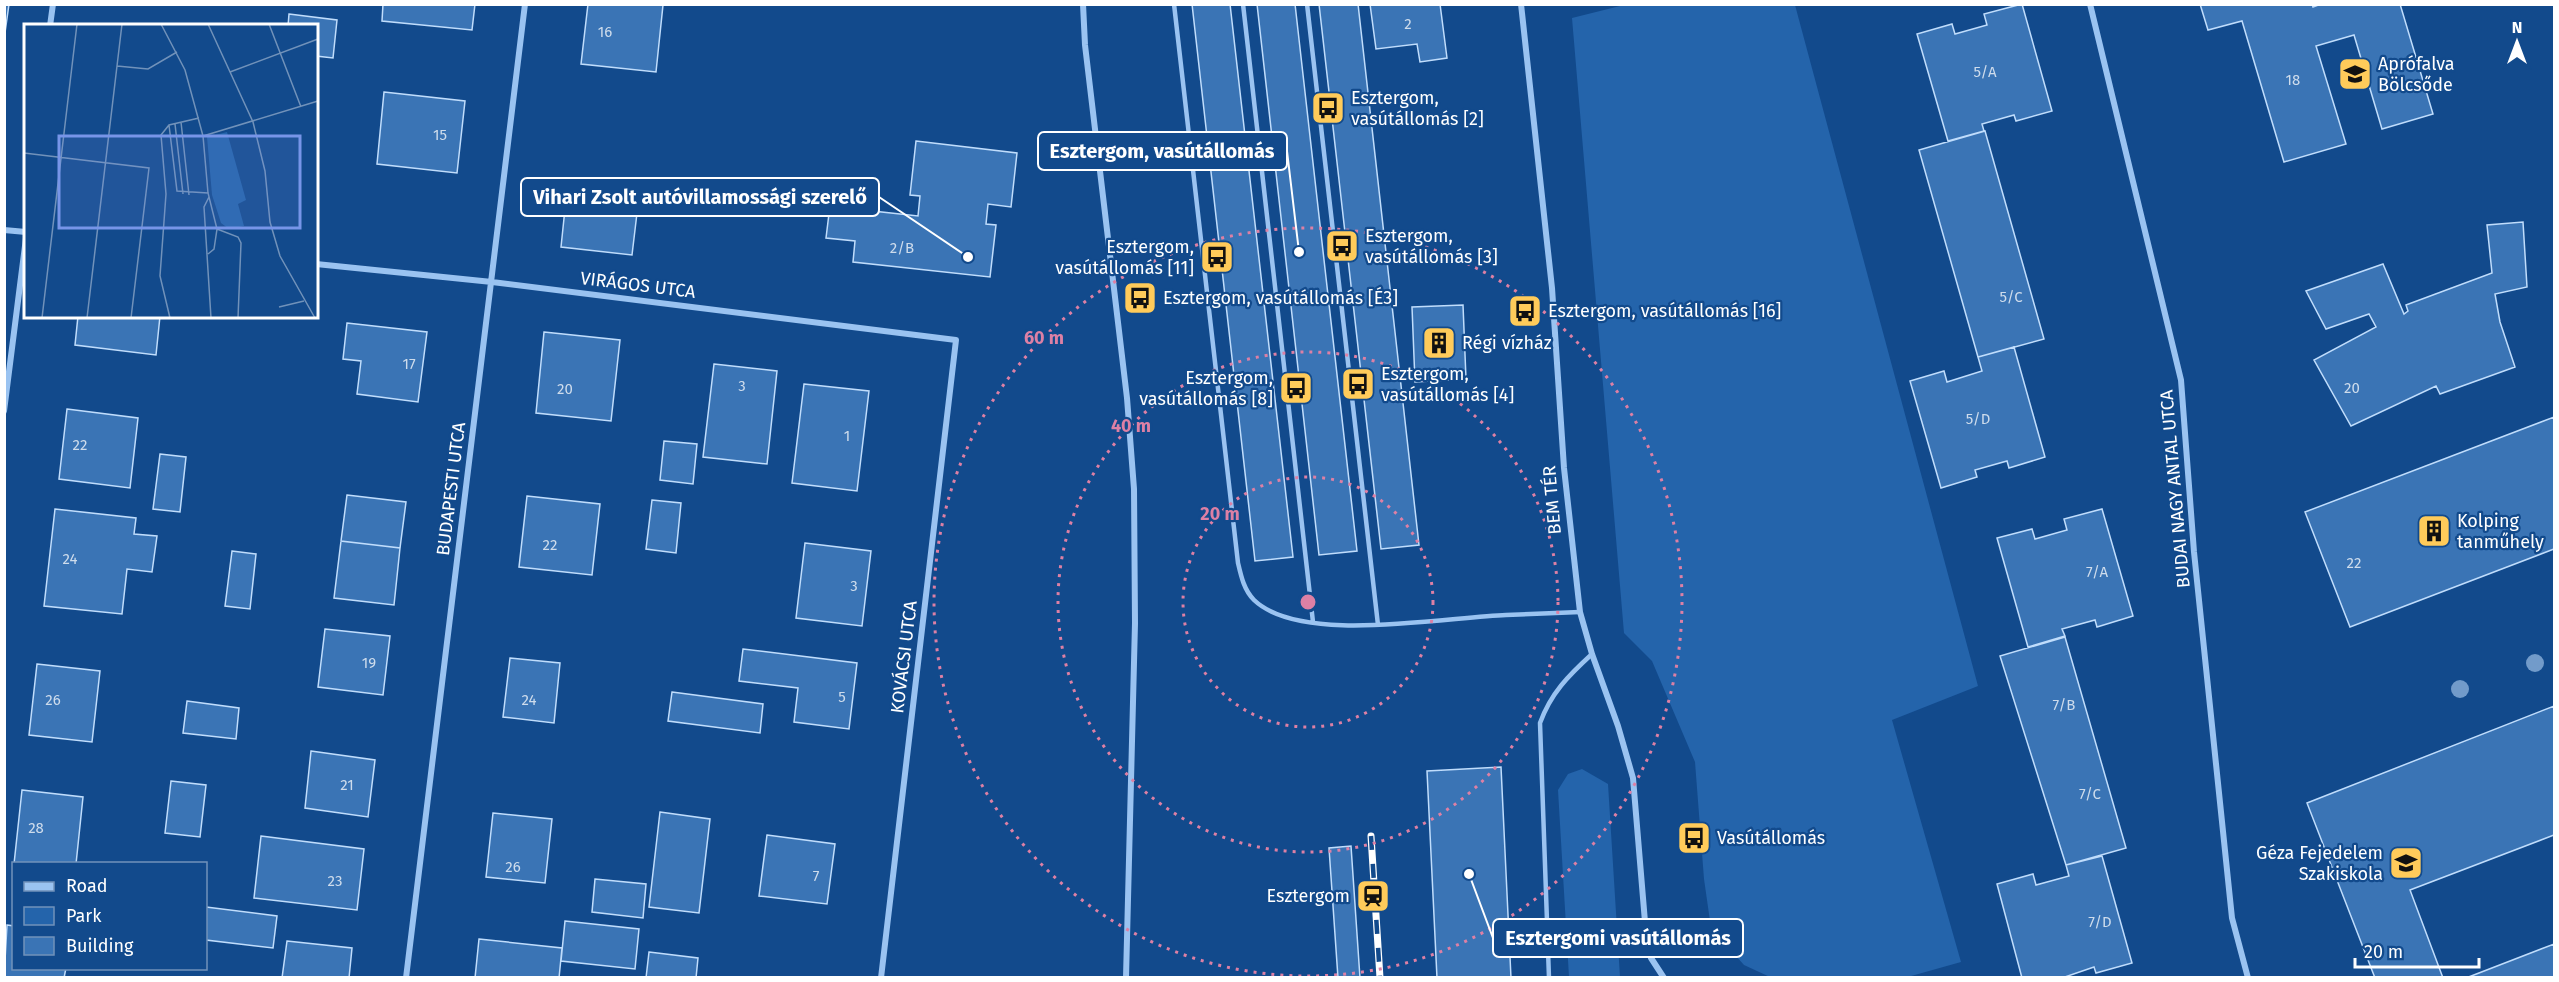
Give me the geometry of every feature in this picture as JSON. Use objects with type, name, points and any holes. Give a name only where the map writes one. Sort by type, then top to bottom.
[{"type":"street","points":[[50,24],[53,4]]},
{"type":"street","name":"BUDAPESTI UTCA","points":[[406,978],[525,4]]},
{"type":"street","points":[[1083,4],[1085,45],[1127,398],[1134,489],[1135,623],[1126,978]]},
{"type":"street","points":[[1521,6],[1531,4]]},
{"type":"street","name":"BUDAI NAGY ANTAL UTCA","points":[[2090,4],[2181,380],[2194,552],[2232,918],[2248,978]]},
{"type":"street","name":"BEM TÉR","points":[[1521,6],[1552,288],[1564,468],[1580,612],[1633,778],[1647,946],[1651,958],[1664,978]]},
{"type":"street","points":[[4,230],[24,232]]},
{"type":"street","points":[[4,411],[24,254]]},
{"type":"street","name":"VIRÁGOS UTCA","points":[[318,264],[492,282],[956,340]]},
{"type":"street","name":"KOVÁCSI UTCA","points":[[881,978],[956,340]]},
{"type":"lane","points":[[1174,4],[1240,573],[1253,599],[1266,609],[1280,615],[1313,622],[1378,625],[1580,612]]},
{"type":"lane","points":[[1243,4],[1313,622]]},
{"type":"lane","points":[[1307,4],[1378,625]]},
{"type":"lane","points":[[1549,978],[1540,723],[1547,704],[1559,684],[1592,654]]},
{"type":"green space","points":[[1624,5],[1795,5],[1978,686],[1892,720],[1961,962],[1904,978],[1770,977],[1744,965],[1711,928],[1704,879],[1695,762],[1652,661],[1624,633],[1572,18]]},
{"type":"green space","points":[[1582,769],[1608,784],[1620,977],[1569,977],[1558,790],[1568,774]]},
{"type":"building","points":[[4,4],[9,4],[4,40]]},
{"type":"building","points":[[383,4],[475,4],[472,30],[382,21]]},
{"type":"building","points":[[588,4],[663,5],[656,72],[581,64]]},
{"type":"building","points":[[1192,4],[1230,4],[1293,557],[1255,561]]},
{"type":"building","points":[[1257,4],[1295,4],[1357,551],[1319,555]]},
{"type":"building","points":[[1319,4],[1358,4],[1419,545],[1381,549]]},
{"type":"building","points":[[1370,4],[1440,4],[1447,58],[1420,62],[1417,44],[1376,49]]},
{"type":"building","points":[[2022,4],[2052,111],[2016,121],[2014,115],[1982,124],[1984,131],[1948,141],[1917,34],[1952,24],[1955,34],[1987,25],[1984,14]]},
{"type":"building","points":[[2200,4],[2312,4],[2313,7],[2321,4],[2400,4],[2433,114],[2382,129],[2354,35],[2316,46],[2346,144],[2284,162],[2242,21],[2208,30]]},
{"type":"building","points":[[289,14],[337,20],[333,58],[318,56],[318,24],[288,24]]},
{"type":"building","points":[[384,92],[465,101],[457,173],[377,164]]},
{"type":"building","points":[[1985,131],[2044,339],[1978,357],[1919,150]]},
{"type":"building","points":[[916,141],[1017,153],[1011,207],[988,204],[986,224],[996,225],[990,277],[853,262],[855,241],[826,238],[833,181],[876,186],[873,211],[918,216],[920,196],[910,195]]},
{"type":"building","points":[[568,180],[640,188],[632,255],[561,247]]},
{"type":"building","points":[[2523,222],[2527,287],[2495,294],[2500,322],[2515,367],[2440,394],[2436,386],[2351,426],[2314,360],[2376,327],[2369,314],[2326,329],[2306,291],[2383,264],[2404,314],[2408,311],[2406,305],[2492,273],[2487,225]]},
{"type":"building","name":"Régi vízház","points":[[1463,305],[1466,379],[1415,382],[1412,307]]},
{"type":"building","points":[[78,318],[160,318],[156,355],[75,345]]},
{"type":"building","points":[[347,323],[427,332],[418,402],[357,394],[361,361],[343,359]]},
{"type":"building","points":[[544,332],[620,340],[611,421],[536,413]]},
{"type":"building","points":[[2014,347],[2045,457],[2009,468],[2007,461],[1975,470],[1977,477],[1941,488],[1910,381],[1944,371],[1947,382],[1982,371],[1978,357]]},
{"type":"building","points":[[714,364],[777,371],[767,464],[703,457]]},
{"type":"building","points":[[804,384],[869,391],[857,491],[792,483]]},
{"type":"building","points":[[67,409],[138,418],[130,488],[59,479]]},
{"type":"building","name":"Kolping tanműhely","points":[[2554,417],[2554,549],[2350,627],[2305,512]]},
{"type":"building","points":[[664,441],[697,444],[693,484],[660,480]]},
{"type":"building","points":[[160,454],[186,457],[180,512],[153,509]]},
{"type":"building","points":[[347,495],[406,502],[400,548],[341,541]]},
{"type":"building","points":[[527,496],[600,504],[592,575],[519,567]]},
{"type":"building","points":[[652,500],[681,503],[676,553],[646,549]]},
{"type":"building","points":[[55,509],[136,518],[134,534],[157,536],[152,572],[127,569],[122,614],[44,606]]},
{"type":"building","points":[[2102,509],[2133,616],[2097,627],[2095,620],[2062,629],[2065,636],[2028,647],[1997,538],[2032,529],[2035,539],[2067,530],[2064,519]]},
{"type":"building","points":[[341,541],[400,548],[394,605],[334,598]]},
{"type":"building","points":[[805,543],[871,551],[862,626],[796,618]]},
{"type":"building","points":[[232,551],[256,554],[250,609],[225,606]]},
{"type":"building","points":[[325,629],[390,636],[383,695],[318,687]]},
{"type":"building","points":[[2065,637],[2126,848],[2066,865],[2000,656]]},
{"type":"building","points":[[743,649],[857,663],[849,729],[794,722],[798,688],[739,681]]},
{"type":"building","points":[[510,658],[560,663],[554,723],[503,717]]},
{"type":"building","points":[[37,664],[100,671],[92,742],[29,735]]},
{"type":"building","points":[[672,692],[763,704],[760,733],[668,721]]},
{"type":"building","points":[[187,701],[239,708],[236,739],[183,733]]},
{"type":"building","name":"Géza Fejedelem Szakiskola","points":[[2554,706],[2554,835],[2410,890],[2443,978],[2375,978],[2307,803]]},
{"type":"building","points":[[311,751],[375,760],[368,817],[305,808]]},
{"type":"building","points":[[1501,767],[1511,978],[1437,978],[1427,771]]},
{"type":"building","points":[[171,781],[206,785],[200,837],[165,833]]},
{"type":"building","points":[[22,790],[83,797],[76,862],[14,862]]},
{"type":"building","points":[[660,812],[710,819],[699,913],[649,907]]},
{"type":"building","points":[[493,813],[552,819],[545,883],[486,877]]},
{"type":"building","points":[[767,835],[835,844],[827,904],[759,896]]},
{"type":"building","points":[[261,836],[364,849],[357,910],[254,898]]},
{"type":"building","points":[[1351,846],[1360,978],[1338,978],[1329,848]]},
{"type":"building","points":[[2102,856],[2132,963],[2096,973],[2094,967],[2062,978],[2022,978],[1997,884],[2033,874],[2036,885],[2069,876],[2066,865]]},
{"type":"building","points":[[595,879],[646,884],[643,918],[592,912]]},
{"type":"building","points":[[207,907],[277,916],[273,948],[207,940]]},
{"type":"building","points":[[565,921],[639,929],[635,969],[561,961]]},
{"type":"building","points":[[7,925],[12,926],[12,970],[66,970],[64,978],[4,978]]},
{"type":"building","points":[[479,939],[562,948],[559,978],[475,978]]},
{"type":"building","points":[[287,941],[352,948],[349,978],[282,978]]},
{"type":"building","points":[[2554,944],[2554,978],[2466,978]]},
{"type":"building","points":[[649,952],[698,958],[696,978],[646,978]]},
{"type":"railway","points":[[1371,836],[1380,978]]},
{"type":"place","name":"Aprófalva Bölcsőde","points":[[2355,74]]},
{"type":"place","name":"Esztergom, vasútállomás [2]","points":[[1328,108]]},
{"type":"place","name":"Esztergom, vasútállomás [3]","points":[[1342,246]]},
{"type":"place","name":"Esztergom, vasútállomás","points":[[1299,252]]},
{"type":"place","name":"Vihari Zsolt autóvillamossági szerelő","points":[[968,257]]},
{"type":"place","name":"Esztergom, vasútállomás [11]","points":[[1217,257]]},
{"type":"place","name":"Esztergom, vasútállomás [É3]","points":[[1140,298]]},
{"type":"place","name":"Esztergom, vasútállomás [16]","points":[[1525,311]]},
{"type":"place","name":"Régi vízház","points":[[1439,343]]},
{"type":"place","name":"Esztergom, vasútállomás [4]","points":[[1358,384]]},
{"type":"place","name":"Esztergom, vasútállomás [8]","points":[[1296,388]]},
{"type":"place","name":"Kolping tanműhely","points":[[2434,531]]},
{"type":"place","name":"Vasútállomás","points":[[1694,838]]},
{"type":"place","name":"Géza Fejedelem Szakiskola","points":[[2406,863]]},
{"type":"place","name":"Esztergomi vasútállomás","points":[[1469,874]]},
{"type":"place","name":"Esztergom","points":[[1373,896]]}]
